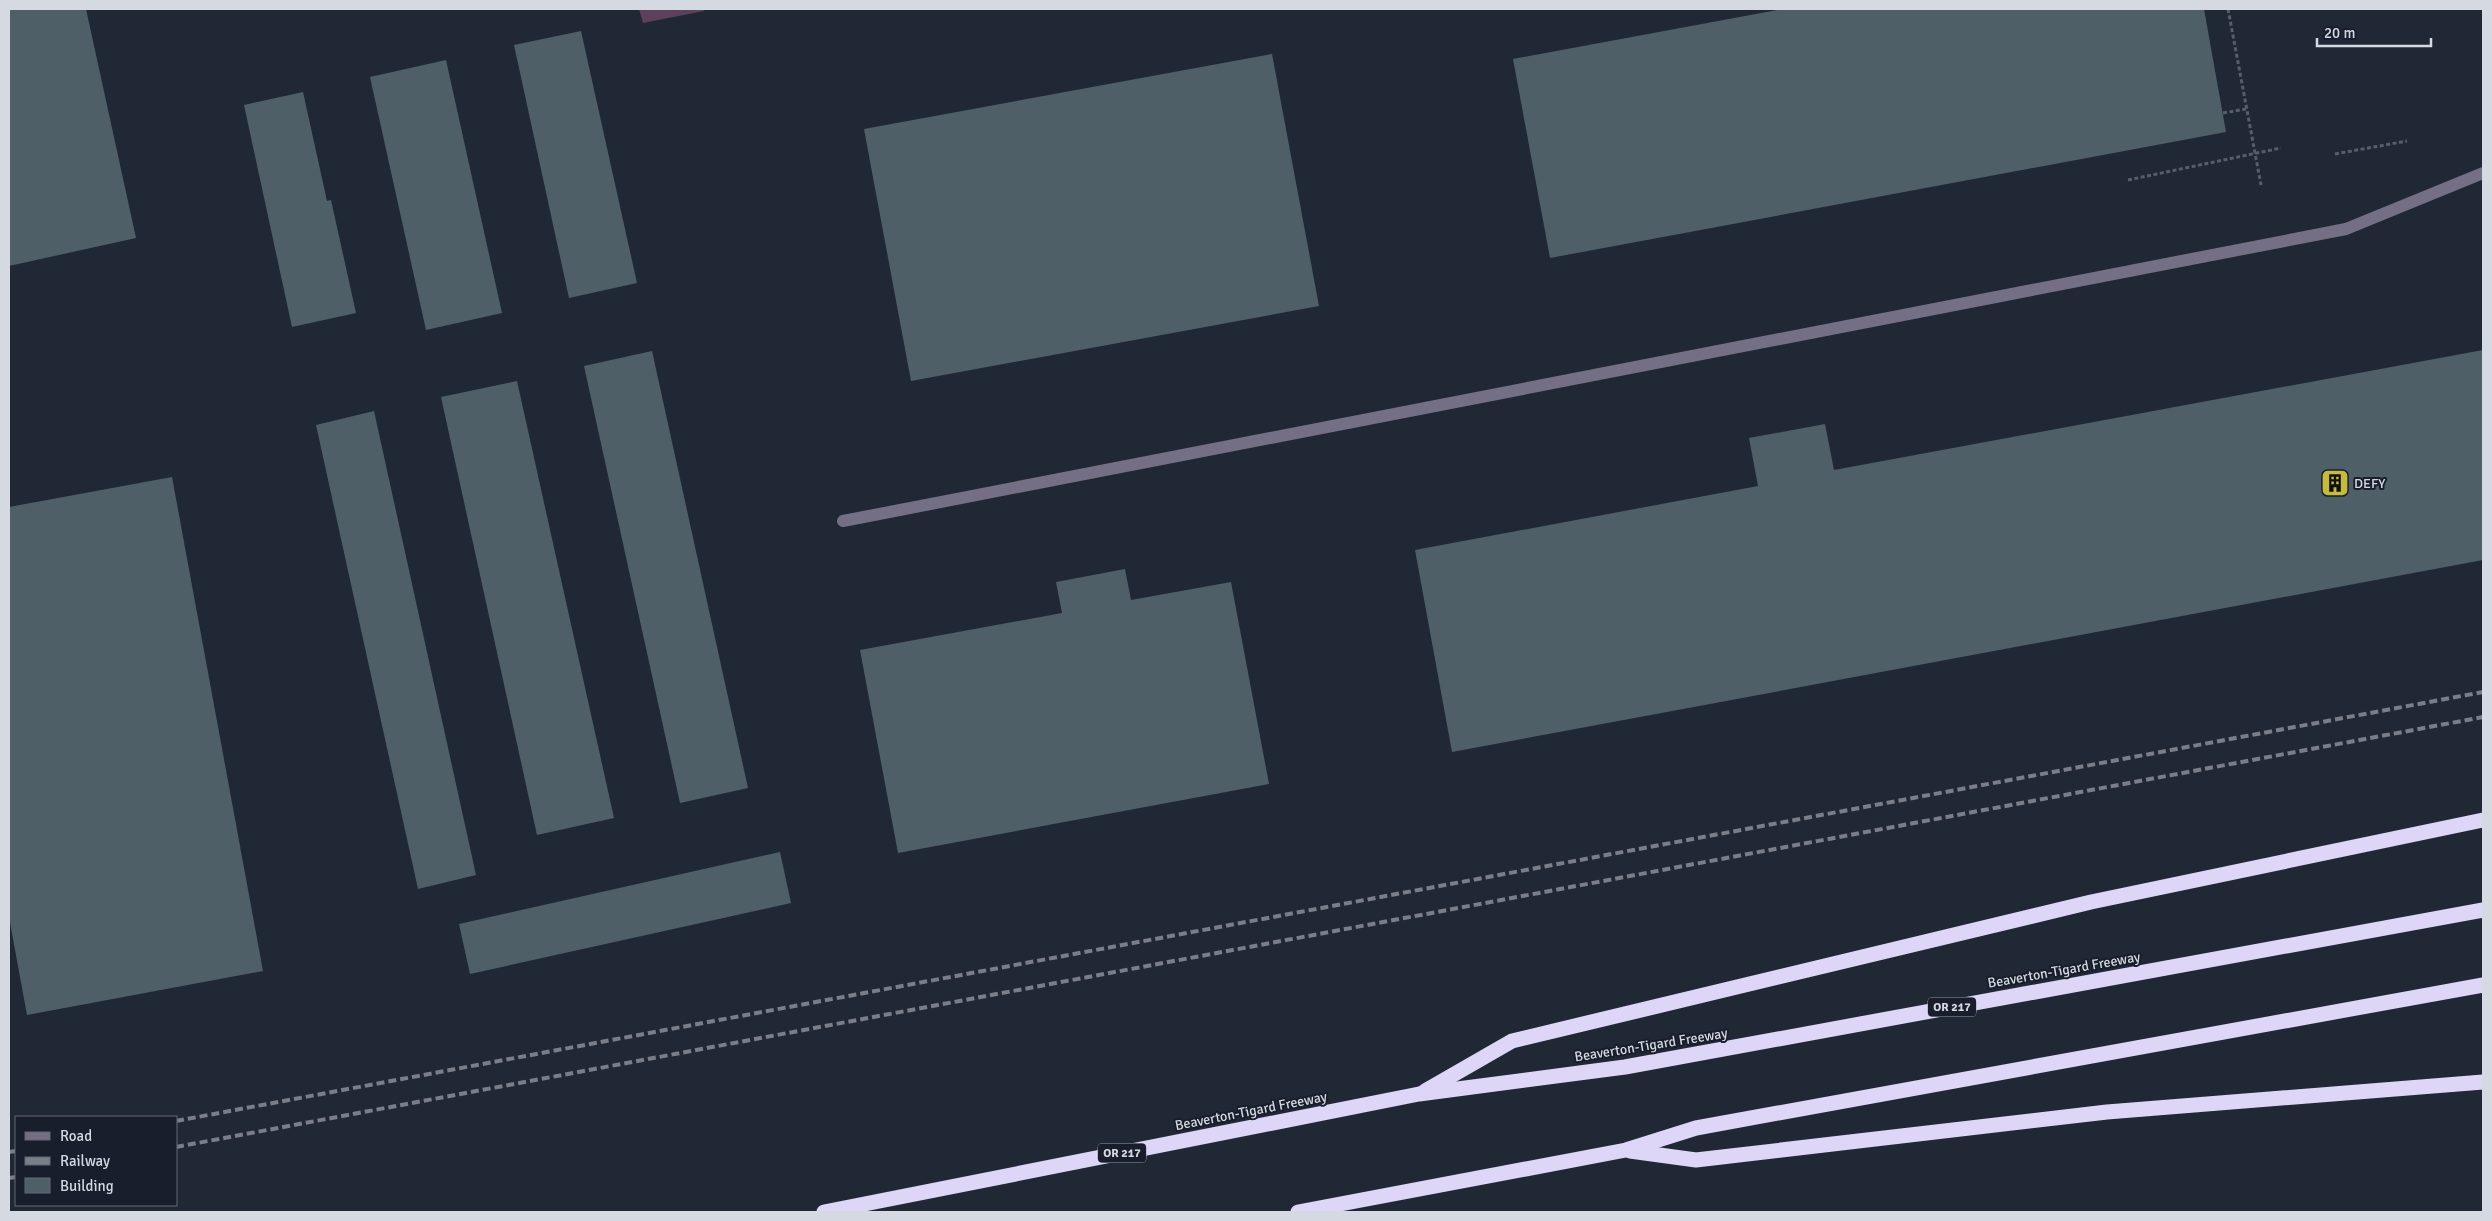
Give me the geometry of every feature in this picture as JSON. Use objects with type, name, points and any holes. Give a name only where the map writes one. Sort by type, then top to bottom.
[{"type":"highway","points":[[1419,1094],[1512,1041],[2091,902],[2483,820]]},
{"type":"highway","name":"Beaverton-Tigard Freeway","points":[[824,1212],[1419,1094],[1625,1067],[2483,910]]},
{"type":"highway","points":[[1298,1212],[1626,1150],[1696,1128],[2483,985]]},
{"type":"highway","points":[[1626,1150],[1696,1160],[2106,1112],[2483,1082]]},
{"type":"lane","points":[[843,520],[2346,229],[2483,173]]},
{"type":"path","points":[[2228,9],[2261,185]]},
{"type":"path","points":[[2223,113],[2246,109]]},
{"type":"path","points":[[2335,154],[2406,141]]},
{"type":"path","points":[[2128,180],[2281,148]]},
{"type":"shaded area","points":[[639,9],[704,9],[704,11],[643,23]]},
{"type":"building","points":[[9,9],[86,9],[136,238],[9,266]]},
{"type":"building","points":[[1783,9],[2204,9],[2226,132],[1550,258],[1513,59]]},
{"type":"building","points":[[581,31],[637,283],[569,298],[514,45]]},
{"type":"building","points":[[1272,54],[1319,306],[911,381],[864,129]]},
{"type":"building","points":[[446,60],[502,313],[426,330],[370,77]]},
{"type":"building","points":[[303,92],[327,201],[331,200],[356,313],[292,327],[244,105]]},
{"type":"building","points":[[2483,350],[2483,560],[1452,752],[1415,550],[1758,486],[1749,438],[1825,424],[1834,470]]},
{"type":"building","points":[[652,351],[748,788],[680,803],[584,366]]},
{"type":"building","points":[[517,381],[614,818],[537,835],[441,397]]},
{"type":"building","points":[[374,411],[476,875],[418,889],[316,425]]},
{"type":"building","points":[[172,477],[263,971],[27,1015],[9,917],[9,507]]},
{"type":"building","points":[[1125,569],[1131,600],[1231,582],[1269,784],[898,853],[860,650],[1062,613],[1056,582]]},
{"type":"building","points":[[780,852],[791,903],[470,974],[459,924]]},
{"type":"railway","points":[[178,1121],[2483,692]]},
{"type":"railway","points":[[178,1147],[2483,717]]},
{"type":"railway","points":[[9,1152],[15,1151]]},
{"type":"railway","points":[[9,1178],[15,1177]]},
{"type":"place","name":"DEFY","points":[[2335,483]]}]
